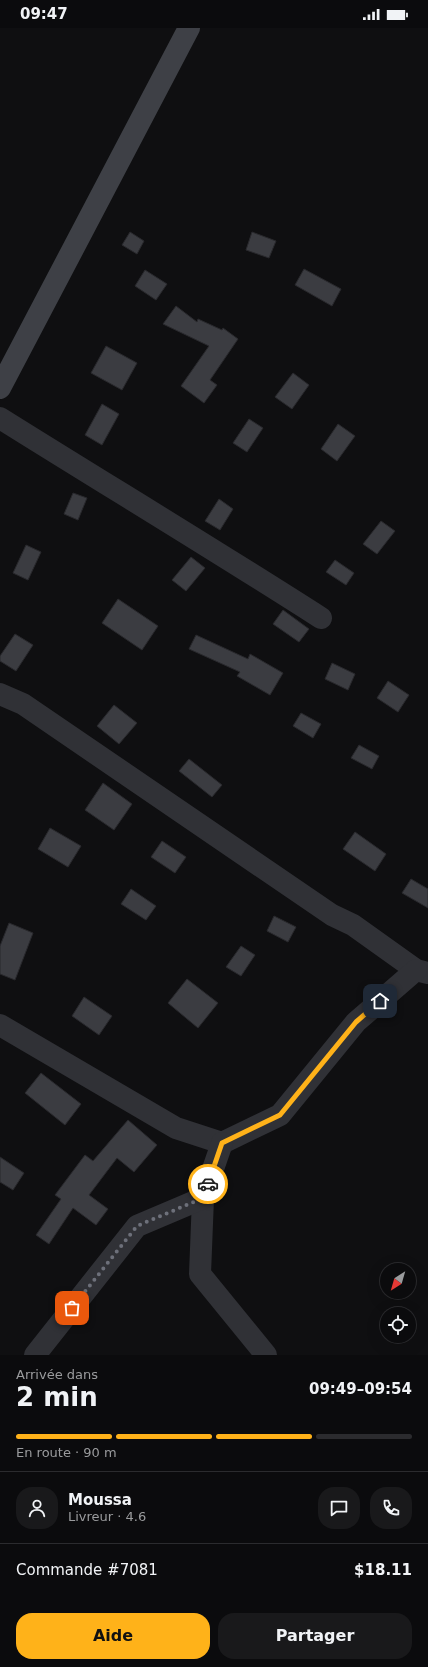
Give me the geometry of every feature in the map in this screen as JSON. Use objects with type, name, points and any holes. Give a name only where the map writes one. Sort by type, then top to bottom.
[{"type":"main road","points":[[0,388],[189,28]]},
{"type":"street","points":[[0,418],[110,488],[207,545],[321,618]]},
{"type":"street","points":[[0,694],[23,704],[332,915],[353,925],[422,972],[356,1022],[280,1115],[222,1143],[176,1128],[0,1025]]},
{"type":"street","points":[[222,1143],[203,1198],[200,1274],[266,1355]]},
{"type":"street","points":[[35,1355],[137,1226],[203,1198]]},
{"type":"building","points":[[130,232],[144,241],[137,254],[122,245]]},
{"type":"building","points":[[252,232],[276,241],[269,258],[246,250]]},
{"type":"building","points":[[304,269],[341,289],[332,306],[295,285]]},
{"type":"building","points":[[145,270],[167,284],[156,300],[135,286]]},
{"type":"building","points":[[176,306],[197,322],[198,319],[222,330],[223,328],[238,339],[210,380],[217,385],[204,403],[181,386],[209,346],[163,324]]},
{"type":"building","points":[[106,346],[137,363],[122,390],[91,373]]},
{"type":"building","points":[[293,373],[309,385],[292,409],[275,397]]},
{"type":"building","points":[[102,404],[119,414],[102,445],[85,435]]},
{"type":"building","points":[[249,419],[263,428],[247,452],[233,443]]},
{"type":"building","points":[[338,424],[355,436],[337,461],[321,449]]},
{"type":"building","points":[[73,493],[87,498],[78,520],[64,514]]},
{"type":"building","points":[[219,499],[233,509],[220,530],[205,521]]},
{"type":"building","points":[[381,521],[395,531],[377,554],[363,544]]},
{"type":"building","points":[[26,545],[41,552],[28,580],[13,573]]},
{"type":"building","points":[[191,557],[205,568],[186,591],[172,580]]},
{"type":"building","points":[[335,560],[354,573],[346,585],[326,572]]},
{"type":"building","points":[[118,599],[158,626],[142,650],[102,623]]},
{"type":"building","points":[[283,610],[309,629],[299,642],[273,624]]},
{"type":"building","points":[[15,634],[33,645],[16,671],[0,661],[0,656]]},
{"type":"building","points":[[196,635],[248,659],[250,654],[283,673],[270,695],[237,676],[240,672],[189,649]]},
{"type":"building","points":[[332,663],[355,674],[348,690],[325,679]]},
{"type":"building","points":[[388,681],[409,695],[398,712],[377,698]]},
{"type":"building","points":[[114,705],[137,723],[119,744],[97,726]]},
{"type":"building","points":[[301,713],[321,724],[313,738],[293,726]]},
{"type":"building","points":[[359,745],[379,756],[372,769],[351,758]]},
{"type":"building","points":[[189,759],[222,785],[212,797],[179,771]]},
{"type":"building","points":[[103,783],[132,804],[114,830],[85,810]]},
{"type":"building","points":[[50,828],[81,846],[68,867],[38,849]]},
{"type":"building","points":[[355,832],[386,854],[375,871],[343,849]]},
{"type":"building","points":[[162,841],[186,857],[175,873],[151,857]]},
{"type":"building","points":[[411,879],[428,889],[428,908],[402,893]]},
{"type":"building","points":[[131,889],[156,906],[146,920],[121,904]]},
{"type":"building","points":[[274,916],[296,927],[288,942],[267,931]]},
{"type":"building","points":[[9,923],[33,933],[15,980],[0,974],[0,946]]},
{"type":"building","points":[[241,946],[255,955],[241,976],[226,967]]},
{"type":"building","points":[[187,979],[218,1003],[198,1028],[168,1003]]},
{"type":"building","points":[[84,997],[112,1016],[99,1035],[72,1016]]},
{"type":"building","points":[[41,1073],[81,1104],[65,1125],[25,1093]]},
{"type":"building","points":[[128,1120],[157,1145],[134,1172],[117,1158],[89,1195],[108,1209],[96,1225],[73,1208],[49,1244],[36,1235],[61,1199],[55,1195],[85,1155],[93,1161]]},
{"type":"building","points":[[0,1157],[24,1173],[13,1190],[0,1182]]},
{"type":"way so far","points":[[72,1308],[137,1226],[203,1198],[208,1184]]},
{"type":"route","points":[[208,1184],[222,1143],[280,1115],[356,1022],[380,1001]]}]
